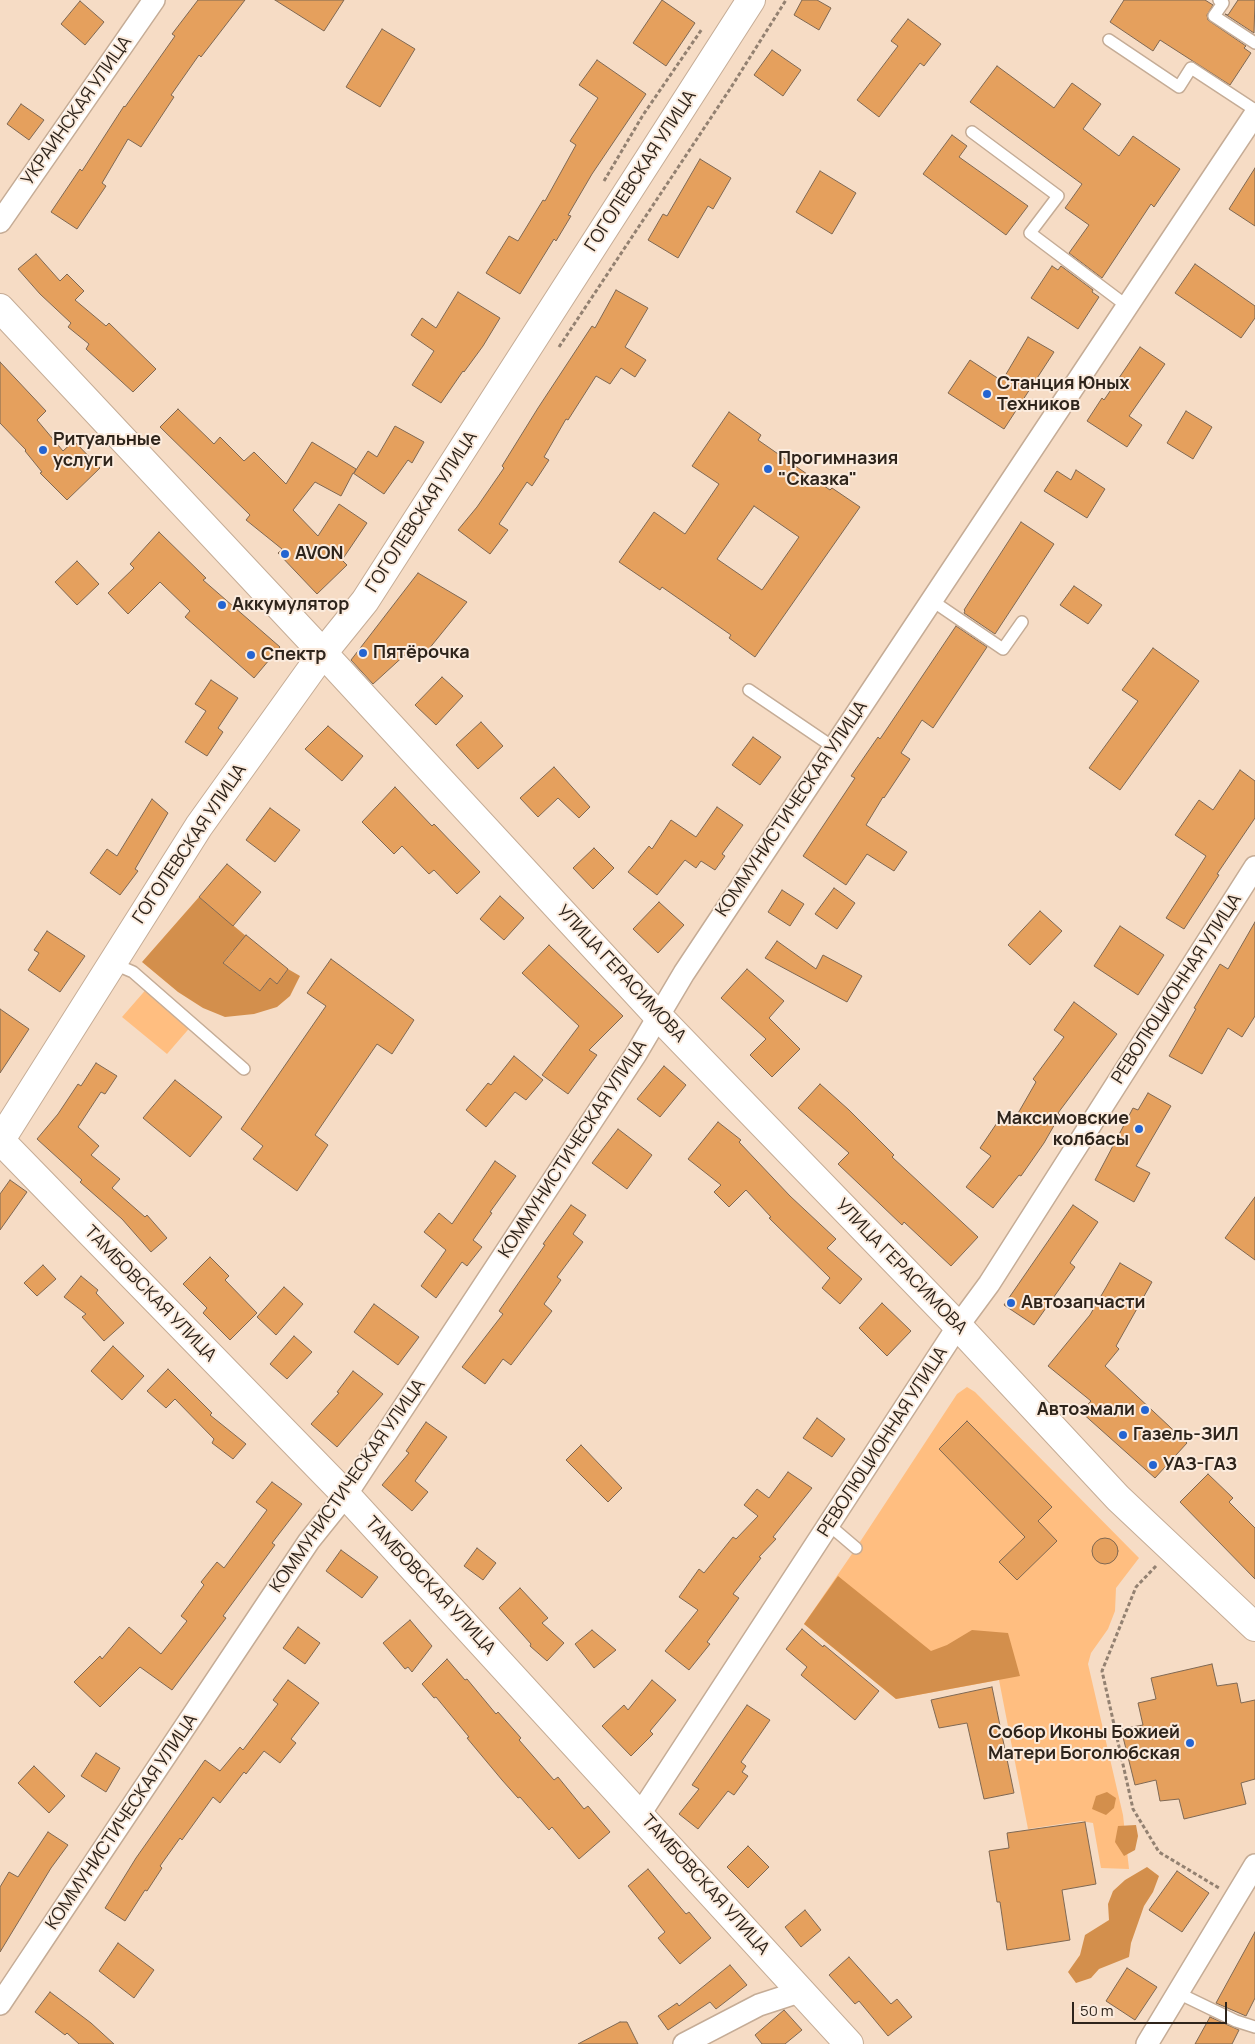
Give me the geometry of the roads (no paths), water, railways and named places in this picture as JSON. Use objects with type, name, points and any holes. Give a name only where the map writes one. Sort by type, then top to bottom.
[{"type":"main road","name":"ГОГОЛЕВСКАЯ УЛИЦА","points":[[0,1141],[199,826],[323,653],[365,600],[751,0]]},
{"type":"main road","name":"УЛИЦА ГЕРАСИМОВА","points":[[0,308],[659,1016],[958,1326],[1118,1498],[1255,1627]]},
{"type":"main road","name":"ТАМБОВСКАЯ УЛИЦА","points":[[0,1141],[346,1495],[849,2044]]},
{"type":"street","name":"УКРАИНСКАЯ УЛИЦА","points":[[0,222],[154,0]]},
{"type":"street","name":"КОММУНИСТИЧЕСКАЯ УЛИЦА","points":[[0,2004],[309,1541],[346,1495],[636,1054],[684,973],[1255,114]]},
{"type":"street","name":"РЕВОЛЮЦИОННАЯ УЛИЦА","points":[[640,1814],[958,1326],[989,1284],[1255,867]]},
{"type":"street","points":[[1147,2044],[1255,1865]]},
{"type":"street","points":[[684,2044],[759,2005],[802,1991]]},
{"type":"lane","points":[[1219,0],[1223,3],[1214,16],[1255,44]]},
{"type":"lane","points":[[1109,40],[1179,86],[1192,68],[1255,110]]},
{"type":"lane","points":[[972,132],[1058,196],[1030,233],[1127,306]]},
{"type":"lane","points":[[931,600],[1003,649],[1022,622]]},
{"type":"lane","points":[[749,690],[833,747]]},
{"type":"lane","points":[[112,963],[133,972],[244,1069]]},
{"type":"lane","points":[[829,1525],[856,1548]]},
{"type":"lane","points":[[1178,1993],[1236,2021],[1255,2027]]},
{"type":"place","name":"Станция Юных Техников","points":[[987,394]]},
{"type":"place","name":"Ритуальные услуги","points":[[43,450]]},
{"type":"place","name":"Прогимназия \"Сказка\"","points":[[768,469]]},
{"type":"place","name":"AVON","points":[[285,554]]},
{"type":"place","name":"Аккумулятор","points":[[222,605]]},
{"type":"place","name":"Пятёрочка","points":[[363,653]]},
{"type":"place","name":"Спектр","points":[[251,655]]},
{"type":"place","name":"Максимовские колбасы","points":[[1139,1129]]},
{"type":"place","name":"Автозапчасти","points":[[1011,1303]]},
{"type":"place","name":"Автоэмали","points":[[1145,1410]]},
{"type":"place","name":"Газель-ЗИЛ","points":[[1123,1435]]},
{"type":"place","name":"УАЗ-ГАЗ","points":[[1153,1465]]},
{"type":"place","name":"Собор Иконы Божией Матери Боголюбская","points":[[1190,1743]]}]
